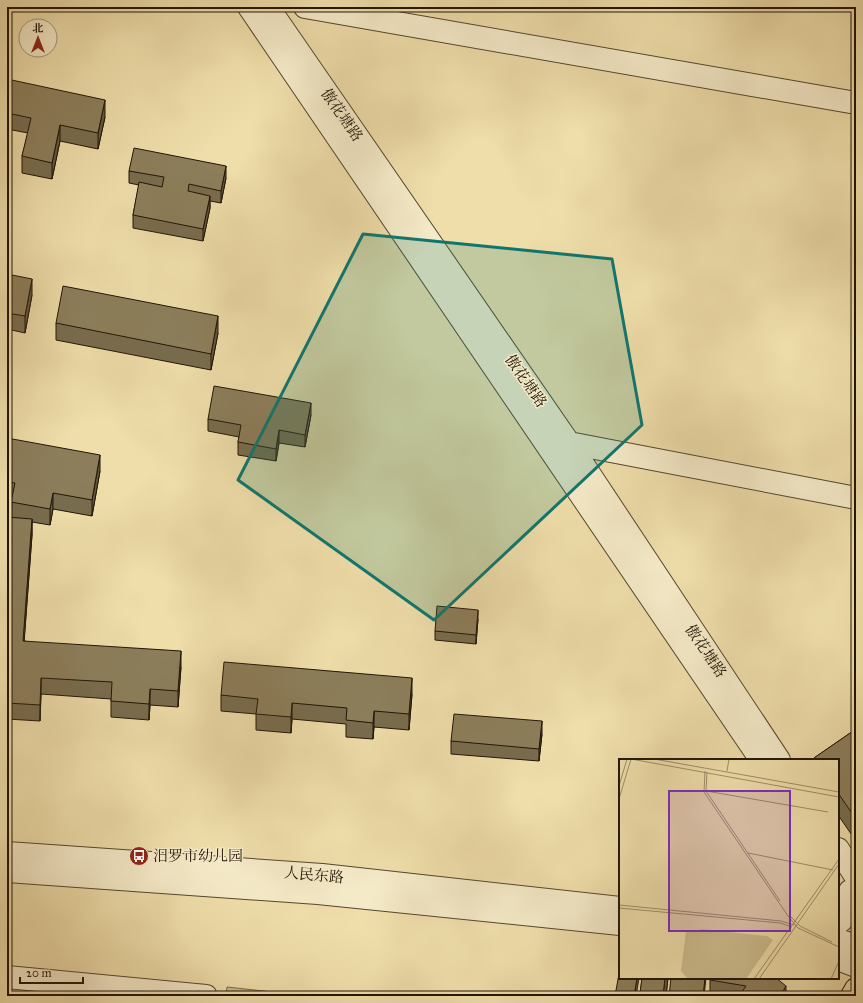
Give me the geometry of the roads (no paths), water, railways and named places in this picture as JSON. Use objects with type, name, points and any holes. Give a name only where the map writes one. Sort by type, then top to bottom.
[{"type":"main road","points":[[852,996],[856,989]]},
{"type":"street","points":[[249,7],[760,759]]},
{"type":"street","name":"傲花塘路","points":[[268,7],[569,443],[778,759]]},
{"type":"street","points":[[305,7],[856,103]]},
{"type":"street","points":[[569,443],[856,498]]},
{"type":"street","name":"人民东路","points":[[7,853],[322,875],[619,908]]},
{"type":"street","points":[[839,853],[850,885],[842,920],[839,922]]},
{"type":"street","name":"人民东路","points":[[7,871],[318,893],[619,924]]},
{"type":"street","points":[[839,940],[856,946]]},
{"type":"street","points":[[839,959],[856,966]]},
{"type":"street","points":[[7,977],[106,991],[206,996]]},
{"type":"place","name":"汨罗市幼儿园","points":[[139,856]]}]
